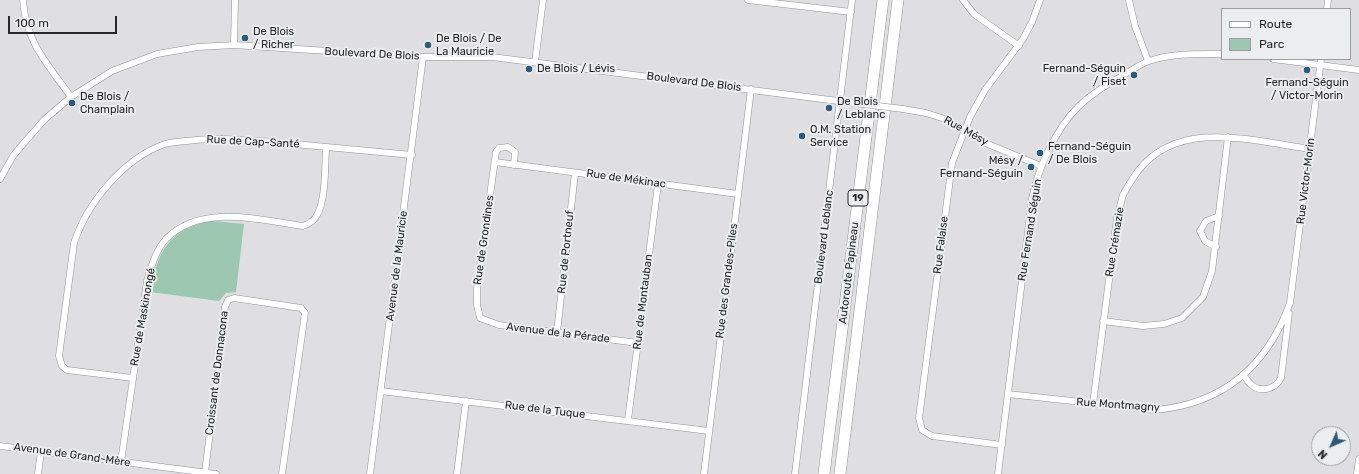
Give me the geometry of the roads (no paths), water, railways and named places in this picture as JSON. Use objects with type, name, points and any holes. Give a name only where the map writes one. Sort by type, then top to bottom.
[{"type":"highway","name":"Autoroute Papineau","points":[[824,474],[883,0]]},
{"type":"highway","name":"Autoroute Papineau","points":[[840,474],[898,0]]},
{"type":"street","points":[[23,0],[24,18],[35,48],[70,97]]},
{"type":"street","points":[[234,45],[236,0]]},
{"type":"street","points":[[535,62],[543,0]]},
{"type":"street","points":[[748,0],[770,1],[851,12]]},
{"type":"street","name":"Boulevard Leblanc","points":[[795,474],[843,102],[852,0]]},
{"type":"street","points":[[963,0],[974,14],[1019,46]]},
{"type":"street","name":"Rue Falaise","points":[[1002,445],[932,436],[922,430],[919,422],[949,177],[954,158],[964,131],[985,90],[1019,46],[1032,22],[1040,0]]},
{"type":"street","points":[[1129,0],[1135,26],[1148,61]]},
{"type":"street","name":"Boulevard De Blois","points":[[0,179],[13,156],[23,144],[45,119],[70,97],[112,71],[157,54],[198,47],[234,45],[423,57],[492,57],[843,102]]},
{"type":"street","name":"Rue Fernand Séguin","points":[[998,474],[1032,199],[1041,166],[1063,126],[1077,107],[1100,88],[1148,61],[1165,57],[1221,54]]},
{"type":"street","name":"Avenue de la Mauricie","points":[[370,474],[412,155],[423,57]]},
{"type":"street","points":[[1289,60],[1321,62],[1359,70]]},
{"type":"street","name":"Rue Victor-Morin","points":[[1290,303],[1282,325],[1273,342],[1258,362],[1244,376],[1253,386],[1259,388],[1273,388],[1278,385],[1281,378],[1321,62]]},
{"type":"street","name":"Rue des Grandes-Piles","points":[[704,474],[751,89]]},
{"type":"street","name":"Rue Mésy","points":[[843,102],[933,114],[945,119],[983,142],[1041,166]]},
{"type":"street","name":"Rue de Cap-Santé","points":[[133,378],[67,370],[62,366],[59,356],[74,244],[79,226],[93,202],[108,184],[128,167],[151,150],[166,144],[211,137],[412,155]]},
{"type":"street","name":"Rue Crémazie","points":[[1093,404],[1117,218],[1124,194],[1134,177],[1145,163],[1164,148],[1176,143],[1201,137],[1228,137],[1310,148]]},
{"type":"street","points":[[1103,321],[1143,326],[1164,324],[1182,318],[1203,297],[1212,272],[1216,247],[1228,137]]},
{"type":"street","name":"Rue de Maskinongé","points":[[121,462],[148,281],[152,262],[165,240],[187,223],[205,218],[236,218],[303,226],[310,224],[318,214],[322,198],[326,147]]},
{"type":"street","points":[[495,162],[496,152],[499,148],[508,147],[515,152],[514,164]]},
{"type":"street","name":"Rue de Mékinac","points":[[495,162],[738,194]]},
{"type":"street","name":"Rue de Grondines","points":[[480,318],[477,306],[477,288],[495,162]]},
{"type":"street","name":"Rue de Portneuf","points":[[557,332],[575,173]]},
{"type":"street","name":"Rue de Montauban","points":[[628,420],[658,184]]},
{"type":"street","points":[[1216,247],[1205,240],[1200,230],[1206,221],[1219,216]]},
{"type":"street","name":"Croissant de Donnacona","points":[[205,473],[225,308],[228,300],[234,298],[301,308],[304,313],[282,474]]},
{"type":"street","name":"Avenue de la Pérade","points":[[480,318],[499,325],[638,343]]},
{"type":"street","name":"Rue Montmagny","points":[[1008,394],[1155,410],[1178,408],[1212,396],[1244,376]]},
{"type":"street","name":"Rue de la Tuque","points":[[381,391],[709,431]]},
{"type":"street","points":[[457,474],[466,401]]},
{"type":"street","name":"Avenue de Grand-Mère","points":[[0,446],[216,474]]},
{"type":"street","points":[[38,474],[41,451]]},
{"type":"street","points":[[1357,474],[1359,459]]},
{"type":"place","name":"De Blois / Richer","points":[[245,38]]},
{"type":"place","name":"De Blois / De La Mauricie","points":[[428,45]]},
{"type":"place","name":"De Blois / Lévis","points":[[529,69]]},
{"type":"place","name":"Fernand-Séguin / Victor-Morin","points":[[1307,70]]},
{"type":"place","name":"Fernand-Séguin / Fiset","points":[[1134,75]]},
{"type":"place","name":"De Blois / Champlain","points":[[72,103]]},
{"type":"place","name":"De Blois / Leblanc","points":[[829,108]]},
{"type":"place","name":"O.M. Station Service","points":[[802,136]]},
{"type":"place","name":"Fernand-Séguin / De Blois","points":[[1040,153]]},
{"type":"place","name":"Mésy / Fernand-Séguin","points":[[1031,167]]}]
